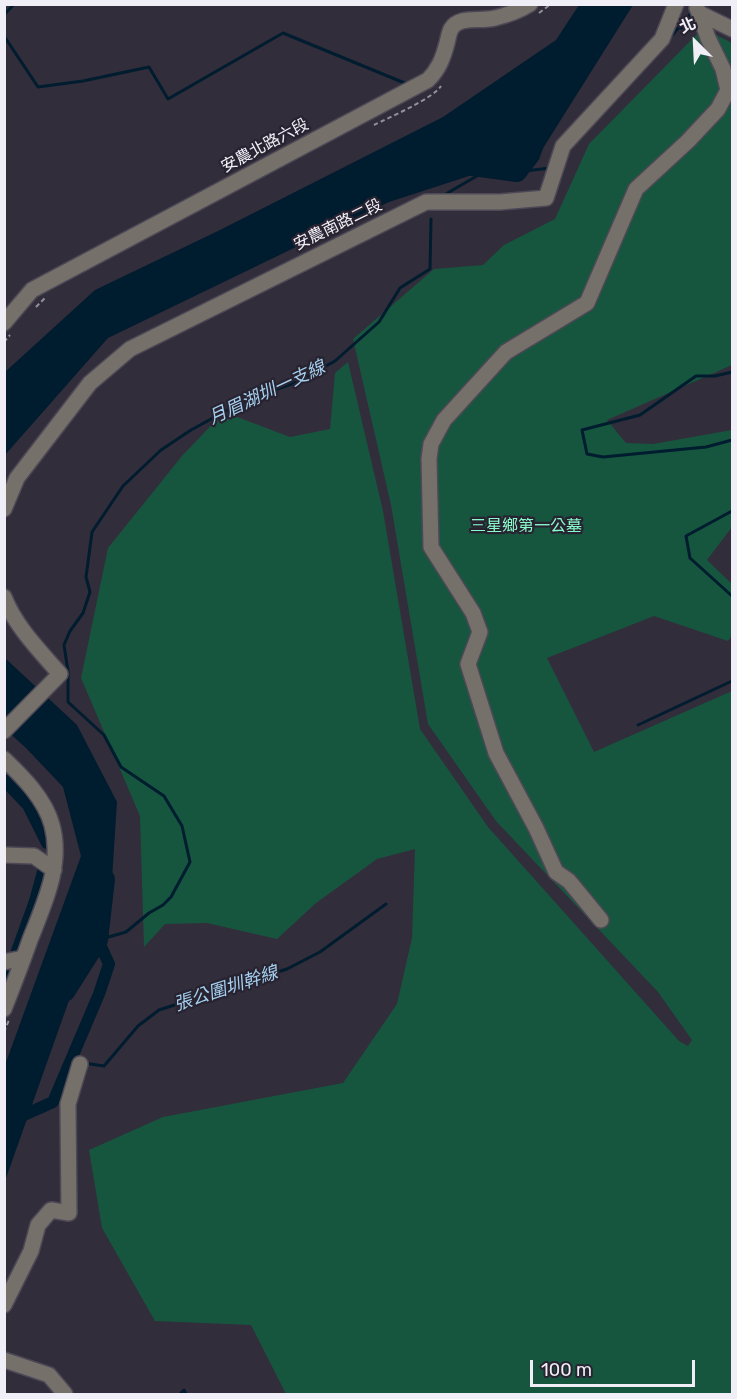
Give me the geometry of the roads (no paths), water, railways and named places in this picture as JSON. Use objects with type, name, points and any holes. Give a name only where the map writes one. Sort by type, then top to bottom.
[{"type":"lane","name":"安農北路六段","points":[[4,323],[32,290],[428,80],[443,59],[450,30],[456,23],[463,20],[492,19],[515,13],[530,4]]},
{"type":"lane","name":"安農南路二段","points":[[4,509],[17,478],[90,383],[130,349],[426,201],[500,202],[546,198],[563,146],[662,39],[676,4]]},
{"type":"lane","points":[[697,9],[732,29]]},
{"type":"lane","points":[[601,920],[569,882],[555,872],[536,828],[496,753],[468,664],[480,632],[473,612],[431,547],[429,459],[431,444],[444,420],[506,352],[587,303],[636,189],[718,109],[728,90],[723,69],[697,9]]},
{"type":"lane","points":[[4,597],[8,607],[30,639],[60,674],[4,731]]},
{"type":"lane","points":[[4,759],[20,774],[42,802],[52,825],[56,848],[54,870],[47,898],[4,1009]]},
{"type":"lane","points":[[4,855],[34,856],[54,870]]},
{"type":"lane","points":[[4,962],[24,958]]},
{"type":"lane","points":[[4,1305],[31,1251],[38,1225],[51,1210],[69,1213],[68,1104],[80,1064]]},
{"type":"lane","points":[[4,1360],[49,1375],[65,1395]]},
{"type":"water","points":[[579,5],[633,5],[540,153],[389,202],[108,338],[5,455],[5,372],[95,290],[220,230],[443,117],[556,40]]},
{"type":"water","points":[[5,658],[77,725],[117,802],[112,879],[5,1181],[5,1065],[81,856],[63,787],[5,729]]},
{"type":"waterway","points":[[4,15],[14,4]]},
{"type":"waterway","name":"張公圍圳幹線","points":[[668,40],[693,11]]},
{"type":"waterway","points":[[681,28],[692,27]]},
{"type":"waterway","points":[[4,36],[38,87],[83,81],[149,67],[168,99],[283,33],[407,84]]},
{"type":"waterway","name":"張公圍圳幹線","points":[[631,83],[645,68]]},
{"type":"waterway","name":"張公圍圳幹線","points":[[466,165],[517,172],[530,155],[538,133]]},
{"type":"waterway","name":"張公圍圳幹線","points":[[517,172],[550,168]]},
{"type":"waterway","name":"月眉湖圳一支線","points":[[444,195],[489,169]]},
{"type":"waterway","name":"月眉湖圳一支線","points":[[98,940],[126,932],[163,905],[171,897],[190,862],[182,826],[164,796],[121,767],[104,735],[68,702],[68,671],[64,645],[70,631],[83,613],[90,592],[86,577],[92,532],[123,486],[161,450],[191,430],[244,401],[297,382],[335,361],[379,322],[400,288],[430,269],[431,219]]},
{"type":"waterway","points":[[732,372],[715,376],[696,376],[640,415],[582,430],[587,454],[603,457],[706,447],[732,440]]},
{"type":"waterway","points":[[732,511],[686,536],[690,558],[732,596]]},
{"type":"waterway","points":[[638,725],[732,681]]},
{"type":"waterway","points":[[4,780],[28,805],[47,843]]},
{"type":"waterway","points":[[17,951],[44,868]]},
{"type":"waterway","points":[[65,992],[98,940],[105,879]]},
{"type":"waterway","name":"張公圍圳幹線","points":[[84,1063],[104,1066],[138,1026],[159,1010],[287,969],[320,952],[386,904]]},
{"type":"waterway","points":[[15,1119],[53,1102],[99,994],[109,964],[98,940]]},
{"type":"waterway","points":[[4,984],[10,970]]},
{"type":"waterway","points":[[180,1394],[184,1390],[186,1394]]},
{"type":"park label","name":"三星鄉第一公墓","points":[[526,526]]}]
